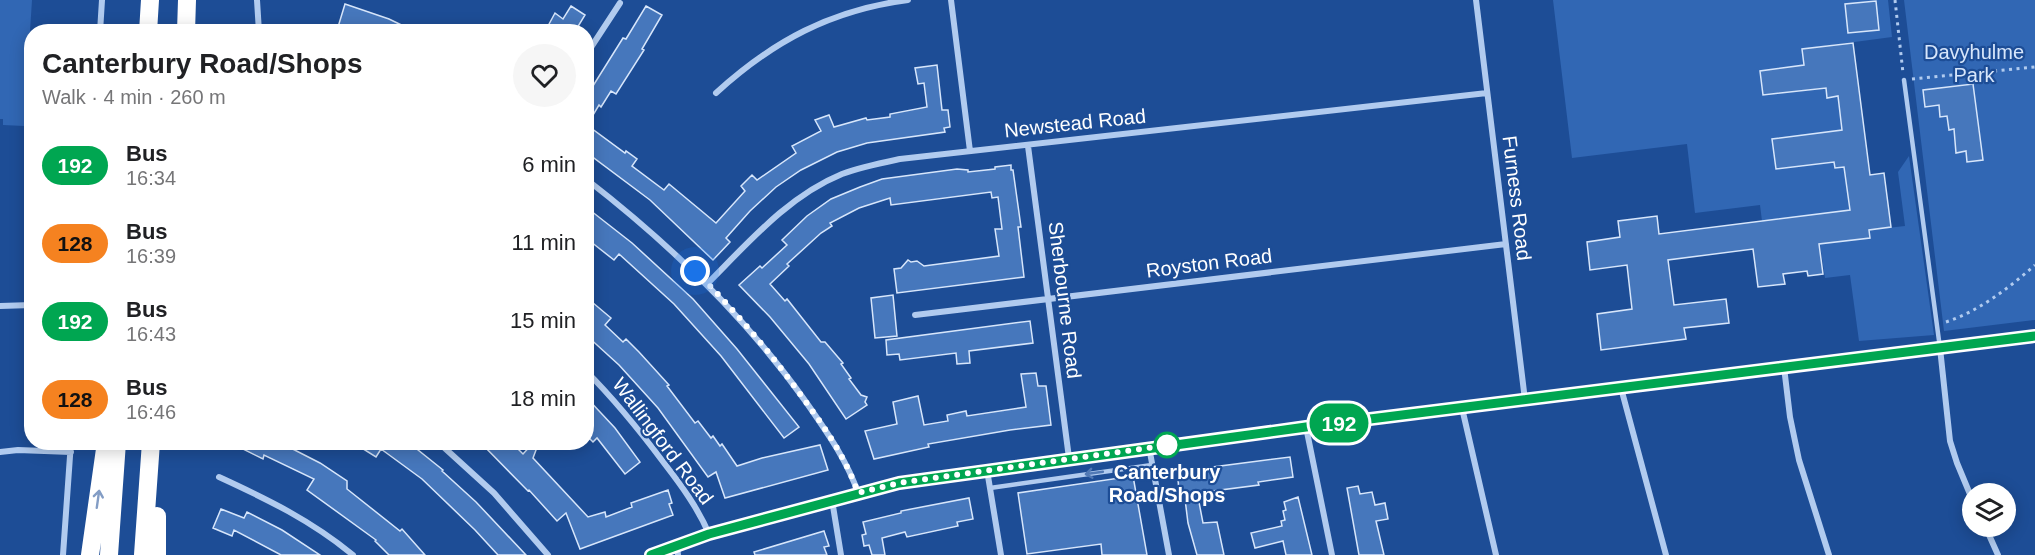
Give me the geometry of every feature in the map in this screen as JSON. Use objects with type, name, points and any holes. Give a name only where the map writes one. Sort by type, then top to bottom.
[{"type":"highway","points":[[148,24],[150,0]]},
{"type":"highway","points":[[186,24],[187,0]]},
{"type":"highway","points":[[90,555],[105,450]]},
{"type":"highway","points":[[109,555],[116,450]]},
{"type":"highway","points":[[143,555],[150,450]]},
{"type":"highway","points":[[156,555],[157,450]]},
{"type":"street","points":[[100,24],[102,0]]},
{"type":"street","points":[[257,0],[259,24]]},
{"type":"street","points":[[717,93],[764,54],[793,36],[826,20],[855,10],[908,0]]},
{"type":"street","points":[[951,0],[970,151]]},
{"type":"street","name":"Furness Road","points":[[1476,0],[1525,400]]},
{"type":"street","points":[[594,43],[620,3]]},
{"type":"street","name":"Newstead Road","points":[[707,284],[786,207],[813,189],[842,174],[870,166],[900,159],[1487,93]]},
{"type":"street","name":"Sherbourne Road","points":[[1028,146],[1069,458]]},
{"type":"street","points":[[594,185],[669,246],[751,330],[825,429],[849,470],[858,493]]},
{"type":"street","name":"Royston Road","points":[[915,315],[1506,244]]},
{"type":"street","points":[[0,306],[24,305]]},
{"type":"street","points":[[651,555],[709,534],[899,483],[1149,447],[2035,336]]},
{"type":"street","points":[[1940,348],[1950,441],[1965,483]]},
{"type":"street","points":[[1784,367],[1790,417],[1799,460],[1829,555]]},
{"type":"street","name":"Wallingford Road","points":[[594,380],[610,395],[676,478],[709,534]]},
{"type":"street","points":[[1621,388],[1666,555]]},
{"type":"street","points":[[1462,408],[1496,555]]},
{"type":"street","points":[[1306,427],[1332,555]]},
{"type":"street","points":[[1149,447],[1169,555]]},
{"type":"street","points":[[0,452],[18,450],[71,452],[63,555]]},
{"type":"street","points":[[447,450],[494,493],[548,555]]},
{"type":"street","points":[[987,470],[1001,555]]},
{"type":"street","points":[[219,477],[284,508],[315,526],[353,555]]},
{"type":"street","points":[[832,500],[841,555]]},
{"type":"street","points":[[1990,537],[1998,555]]},
{"type":"street","points":[[677,545],[678,555]]},
{"type":"lane","points":[[1904,80],[1940,348]]},
{"type":"lane","points":[[990,488],[1152,465]]},
{"type":"path","points":[[1895,0],[1904,80],[2035,67]]},
{"type":"path","points":[[1938,324],[1960,317],[2003,291],[2035,265]]},
{"type":"green space","points":[[0,0],[32,0],[30,24],[24,24],[24,126],[3,125],[3,119],[0,119]]},
{"type":"green space","points":[[1553,0],[1888,0],[1892,37],[1802,49],[1804,65],[1760,71],[1764,95],[1826,88],[1827,97],[1838,96],[1842,130],[1834,162],[1844,167],[1850,210],[1762,221],[1760,205],[1695,213],[1687,144],[1572,158]]},
{"type":"green space","name":"Davyhulme Park","points":[[1904,0],[2035,0],[2035,320],[1944,331]]},
{"type":"green space","points":[[1909,156],[1934,335],[1859,341],[1850,275],[1825,278],[1819,238],[1834,242],[1870,238],[1869,230],[1905,226],[1898,172]]},
{"type":"building","points":[[1876,1],[1879,30],[1848,33],[1845,4]]},
{"type":"building","points":[[345,4],[399,24],[339,24]]},
{"type":"building","points":[[571,6],[585,15],[579,24],[549,24],[555,13],[563,19]]},
{"type":"building","points":[[646,6],[662,15],[642,49],[644,50],[616,94],[611,91],[594,113],[594,84],[623,38],[626,39]]},
{"type":"building","points":[[1853,43],[1870,175],[1884,173],[1891,227],[1869,230],[1870,238],[1819,244],[1823,274],[1808,276],[1807,271],[1783,274],[1785,284],[1758,287],[1753,249],[1668,260],[1674,305],[1726,299],[1729,323],[1684,328],[1686,339],[1601,350],[1597,314],[1632,309],[1627,265],[1590,270],[1587,242],[1620,237],[1618,221],[1657,216],[1659,234],[1850,210],[1844,167],[1835,168],[1834,162],[1776,169],[1772,139],[1842,130],[1838,96],[1827,98],[1826,88],[1763,95],[1760,71],[1804,65],[1802,49]]},
{"type":"building","points":[[937,65],[942,110],[948,110],[950,127],[944,128],[945,132],[867,143],[837,152],[801,170],[776,187],[750,211],[726,238],[730,242],[713,260],[650,200],[594,158],[594,130],[637,159],[632,166],[664,190],[669,184],[716,223],[745,191],[741,186],[752,175],[757,180],[796,153],[792,146],[821,131],[815,120],[829,115],[834,127],[866,118],[867,120],[890,117],[890,114],[927,107],[924,83],[918,84],[915,68]]},
{"type":"building","points":[[1973,84],[1983,160],[1967,162],[1966,151],[1956,153],[1954,129],[1949,130],[1947,116],[1940,117],[1939,105],[1925,107],[1923,90]]},
{"type":"building","points":[[1011,165],[1021,227],[1018,227],[1024,277],[897,293],[894,269],[901,268],[908,260],[917,261],[924,266],[999,256],[995,229],[1002,229],[998,197],[992,198],[991,192],[891,205],[890,198],[859,208],[830,223],[832,226],[787,264],[789,266],[770,284],[785,301],[787,299],[821,342],[825,342],[843,363],[841,364],[851,378],[849,379],[861,395],[867,397],[865,402],[867,405],[846,419],[809,364],[770,317],[739,285],[787,245],[782,240],[807,216],[831,199],[882,179],[957,169],[968,170],[968,172]]},
{"type":"building","points":[[594,213],[632,243],[693,299],[737,349],[799,427],[784,438],[721,356],[674,304],[619,254],[614,260],[594,244]]},
{"type":"building","points":[[893,295],[897,336],[875,338],[871,298]]},
{"type":"building","points":[[594,304],[611,318],[605,325],[623,342],[626,339],[639,352],[669,385],[667,386],[695,423],[698,421],[711,438],[713,436],[720,446],[722,444],[737,466],[820,445],[828,470],[725,498],[716,472],[708,477],[658,408],[619,365],[594,342]]},
{"type":"building","points":[[1030,321],[1033,343],[969,351],[970,363],[957,364],[956,353],[900,360],[899,354],[887,355],[886,340]]},
{"type":"building","points":[[1036,373],[1038,386],[1046,386],[1051,425],[928,444],[929,447],[874,459],[865,431],[897,424],[893,402],[918,396],[924,425],[948,421],[947,415],[966,411],[967,416],[1026,407],[1021,374]]},
{"type":"building","points":[[594,406],[615,428],[640,462],[625,474],[597,438],[594,441]]},
{"type":"building","points":[[245,450],[295,450],[320,463],[347,481],[347,489],[400,531],[402,529],[425,555],[389,555],[376,540],[307,490],[314,479],[264,455],[263,459]]},
{"type":"building","points":[[365,450],[380,450],[376,457]]},
{"type":"building","points":[[382,450],[418,450],[476,502],[526,555],[498,555],[422,479]]},
{"type":"building","points":[[488,450],[519,450],[523,454],[527,450],[536,450],[533,458],[588,517],[605,512],[606,517],[632,507],[631,503],[668,490],[673,515],[580,549],[566,513],[557,521]]},
{"type":"building","points":[[1290,457],[1293,477],[1258,482],[1259,485],[1213,491],[1214,495],[1198,497],[1203,523],[1217,522],[1224,555],[1197,555],[1188,523],[1184,491],[1179,492],[1178,479],[1183,478],[1182,471]]},
{"type":"building","points":[[1133,476],[1147,555],[1102,555],[1101,544],[1027,554],[1018,493]]},
{"type":"building","points":[[1358,486],[1360,494],[1372,492],[1375,505],[1385,503],[1388,519],[1376,521],[1384,555],[1359,555],[1347,488]]},
{"type":"building","points":[[1298,497],[1312,555],[1286,555],[1283,541],[1255,548],[1251,533],[1282,526],[1281,521],[1285,520],[1283,511],[1286,510],[1284,502]]},
{"type":"building","points":[[969,498],[973,519],[957,522],[958,526],[907,537],[905,532],[882,538],[885,555],[872,555],[869,545],[864,546],[862,535],[866,534],[863,522],[901,513],[901,511]]},
{"type":"building","points":[[221,509],[244,518],[247,512],[282,530],[320,555],[281,555],[234,530],[232,536],[213,528]]},
{"type":"building","points":[[824,531],[829,546],[824,547],[827,555],[755,555],[754,552]]},
{"type":"bus line","name":"192","points":[[651,555],[709,534],[899,483],[1306,427],[2035,336]]},
{"type":"place","name":"Canterbury Road/Shops","points":[[1167,445]]},
{"type":"route","points":[[695,271],[751,330],[789,378],[825,429],[849,470],[858,493],[899,483],[1170,445],[1167,445]]}]
